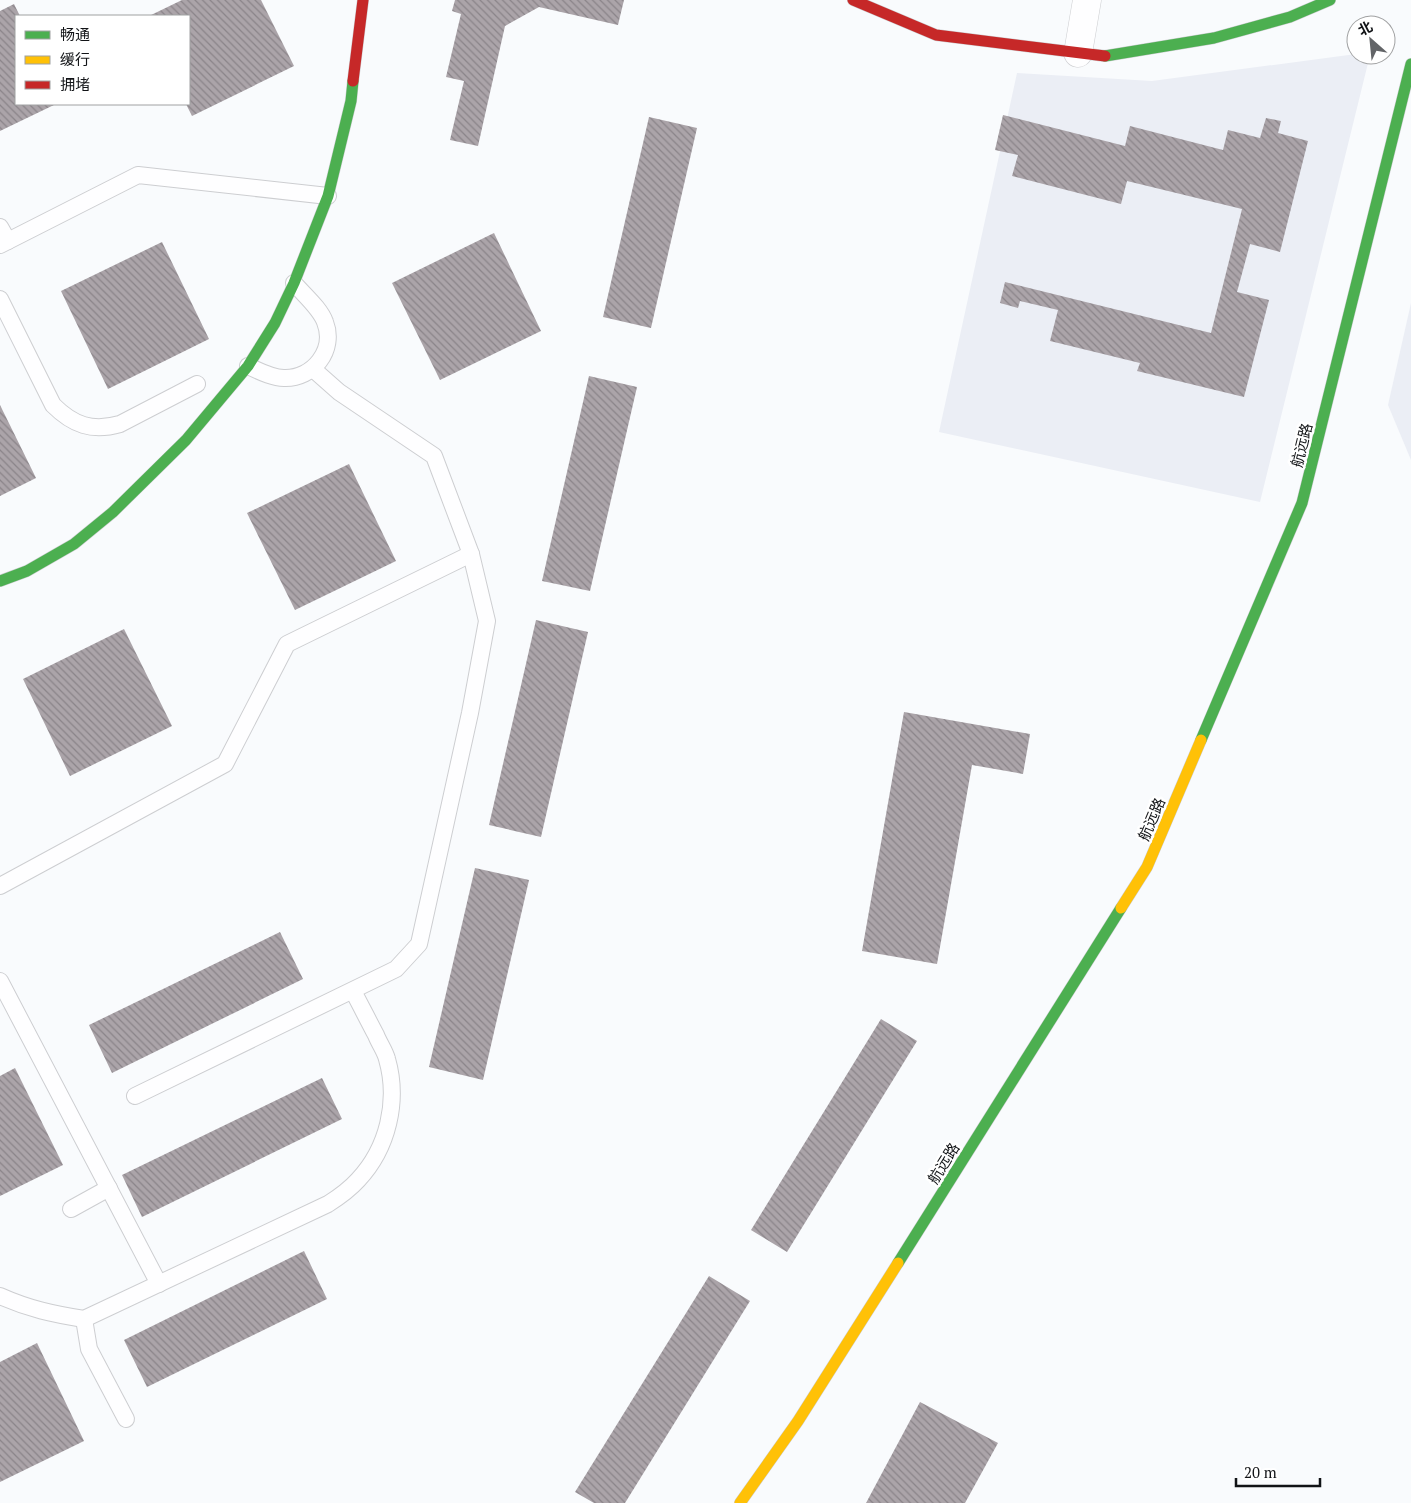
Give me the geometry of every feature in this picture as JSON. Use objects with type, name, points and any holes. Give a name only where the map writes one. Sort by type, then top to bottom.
[{"type":"street","points":[[0,581],[27,571],[74,544],[113,512],[186,440],[248,366],[275,323],[294,283],[328,196],[351,102],[363,0]]},
{"type":"street","points":[[853,0],[936,35],[1103,56],[1214,38],[1290,17],[1330,0]]},
{"type":"street","points":[[1078,53],[1087,0]]},
{"type":"street","name":"航远路","points":[[740,1503],[798,1421],[1147,867],[1302,502],[1411,64]]},
{"type":"lane","points":[[0,227],[4,243],[138,175],[328,196]]},
{"type":"lane","points":[[248,366],[282,378],[298,376],[313,369],[321,360],[328,336],[326,323],[320,312],[294,283]]},
{"type":"lane","points":[[1,304],[53,404],[61,413],[82,425],[94,428],[107,428],[120,424],[197,384]]},
{"type":"lane","points":[[135,1096],[396,969],[419,944],[470,713],[487,621],[471,554],[434,456],[340,392],[313,369]]},
{"type":"lane","points":[[0,886],[225,764],[287,644],[471,554]]},
{"type":"lane","points":[[0,980],[159,1284]]},
{"type":"lane","points":[[0,1296],[47,1313],[84,1319],[328,1204],[351,1187],[370,1165],[379,1148],[386,1131],[392,1094],[391,1075],[386,1057],[353,991]]},
{"type":"lane","points":[[70,1209],[109,1188]]},
{"type":"lane","points":[[84,1319],[89,1349],[126,1419]]},
{"type":"shaded area","points":[[1346,55],[1346,65],[1368,65],[1260,502],[939,432],[1017,73],[1152,81]]},
{"type":"shaded area","points":[[1411,303],[1411,460],[1388,405]]},
{"type":"building","points":[[182,0],[261,0],[294,66],[192,116],[186,105],[190,105],[190,15],[151,15]]},
{"type":"building","points":[[455,0],[624,0],[618,25],[539,7],[505,26],[478,146],[450,140],[464,81],[446,77],[461,14],[452,11]]},
{"type":"building","points":[[14,4],[20,15],[15,15],[15,105],[54,105],[0,131],[0,11]]},
{"type":"building","points":[[1003,115],[1125,146],[1130,126],[1223,150],[1228,130],[1260,138],[1266,118],[1281,121],[1278,133],[1308,141],[1280,252],[1250,244],[1237,292],[1269,300],[1244,397],[1137,371],[1140,363],[1050,341],[1058,310],[1020,301],[1018,308],[1000,303],[1005,282],[1211,333],[1242,209],[1127,181],[1121,204],[1012,176],[1018,155],[995,150]]},
{"type":"building","points":[[649,117],[697,128],[651,328],[603,317]]},
{"type":"building","points":[[494,233],[541,331],[440,380],[392,283]]},
{"type":"building","points":[[162,242],[209,339],[108,389],[61,291]]},
{"type":"building","points":[[589,376],[637,387],[590,591],[542,581]]},
{"type":"building","points":[[0,405],[36,478],[0,496]]},
{"type":"building","points":[[349,464],[396,561],[295,610],[247,513]]},
{"type":"building","points":[[536,620],[588,632],[541,837],[489,825]]},
{"type":"building","points":[[124,629],[172,726],[70,776],[23,679]]},
{"type":"building","points":[[904,712],[1030,734],[1023,774],[972,765],[937,964],[862,951]]},
{"type":"building","points":[[475,868],[529,880],[483,1080],[429,1067]]},
{"type":"building","points":[[280,932],[303,979],[112,1073],[89,1025]]},
{"type":"building","points":[[881,1019],[917,1041],[787,1252],[751,1230]]},
{"type":"building","points":[[15,1068],[63,1165],[0,1196],[0,1076]]},
{"type":"building","points":[[322,1078],[342,1119],[142,1217],[122,1175]]},
{"type":"building","points":[[304,1251],[327,1299],[147,1387],[124,1340]]},
{"type":"building","points":[[709,1276],[750,1301],[625,1503],[594,1503],[575,1492]]},
{"type":"building","points":[[37,1343],[84,1441],[0,1482],[0,1362]]},
{"type":"building","points":[[920,1402],[998,1443],[965,1503],[866,1503]]},
{"type":"traffic: fast","points":[[1105,56],[1214,38],[1290,17],[1330,0]]},
{"type":"traffic: fast","points":[[1201,740],[1302,503],[1411,64]]},
{"type":"traffic: fast","points":[[0,581],[27,571],[74,544],[113,512],[186,440],[248,366],[275,323],[294,283],[328,196],[351,101],[353,81]]},
{"type":"traffic: fast","points":[[898,1263],[1121,908]]},
{"type":"traffic: slow","points":[[1121,908],[1147,867],[1201,740]]},
{"type":"traffic: slow","points":[[740,1503],[798,1421],[898,1263]]},
{"type":"traffic: jam","points":[[353,81],[363,0]]},
{"type":"traffic: jam","points":[[853,0],[936,35],[1105,56]]}]
